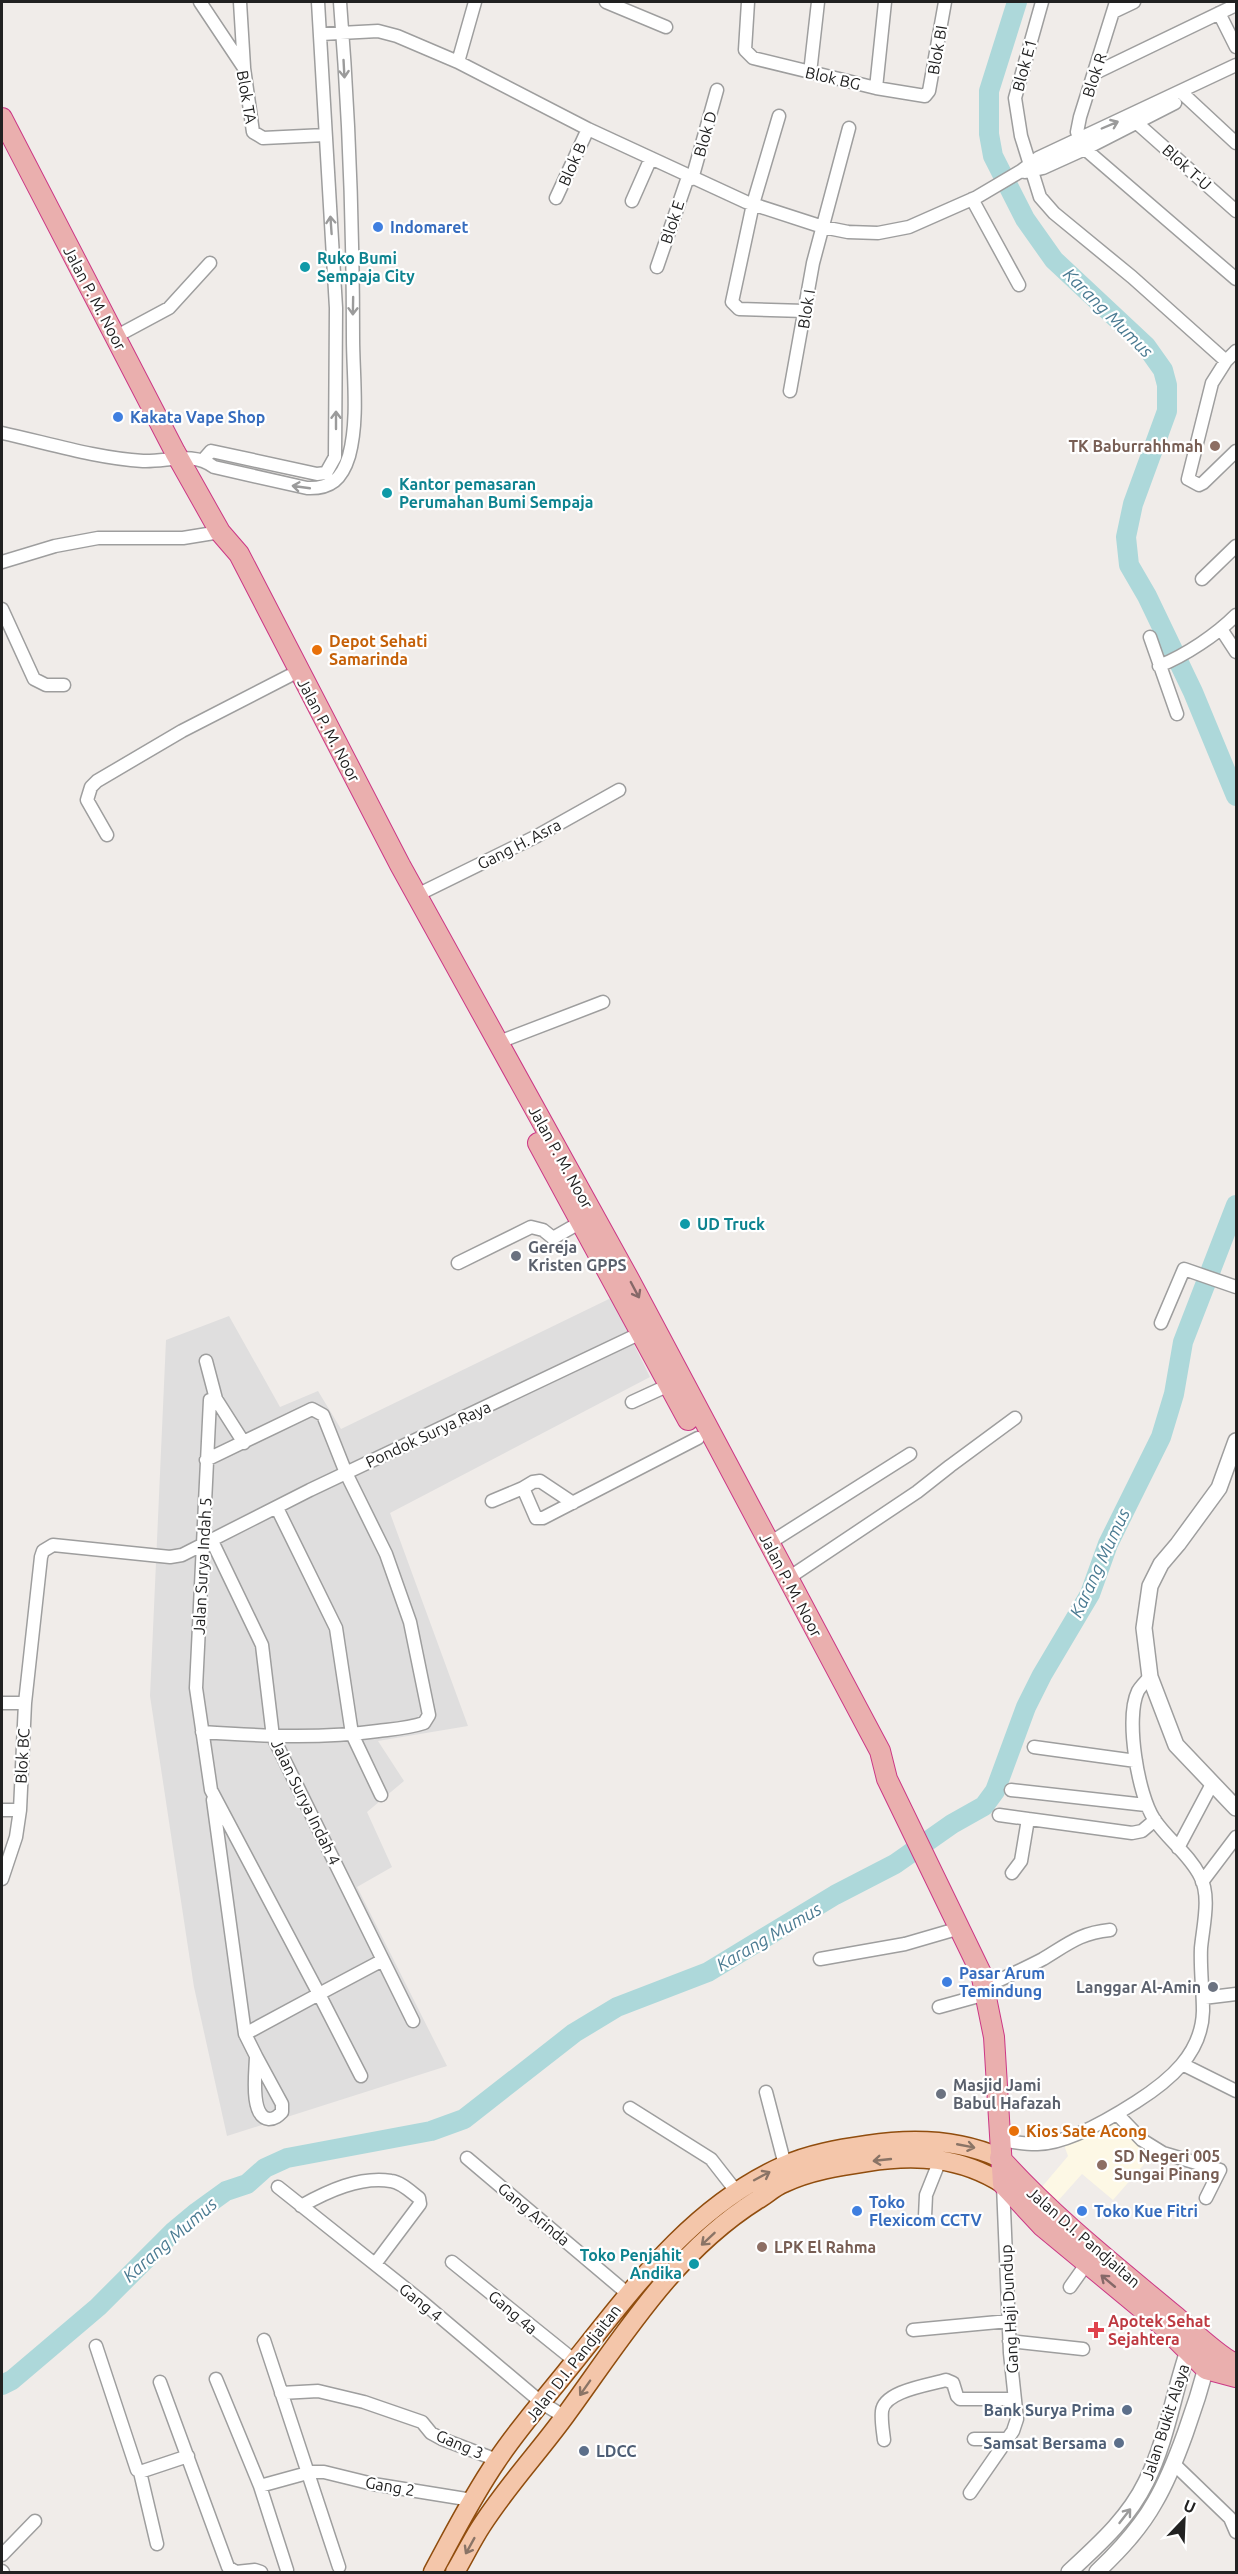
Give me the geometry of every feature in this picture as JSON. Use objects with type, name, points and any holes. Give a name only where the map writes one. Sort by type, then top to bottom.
[{"type":"highway","name":"Jalan P. M. Noor","points":[[2,118],[178,458],[222,536],[239,554],[306,698],[497,1048],[581,1222],[647,1330],[669,1385],[698,1438],[787,1579],[880,1750],[887,1779],[978,1964],[994,2037],[1003,2184]]},
{"type":"highway","name":"Jalan P. M. Noor","points":[[222,536],[225,552],[289,676],[306,698],[417,895],[647,1330],[764,1544],[869,1757],[887,1779]]},
{"type":"highway","name":"Jalan D.I. Pandjaitan","points":[[1000,2149],[1036,2198],[1191,2342],[1206,2369]]},
{"type":"highway","name":"Jalan D.I. Pandjaitan","points":[[1003,2184],[1042,2226],[1164,2327],[1191,2342],[1212,2346],[1236,2364]]},
{"type":"highway","points":[[1206,2369],[1236,2377]]},
{"type":"main road","name":"Jalan D.I. Pandjaitan","points":[[433,2572],[472,2500],[497,2460],[628,2294],[682,2235],[736,2191],[784,2165],[847,2148],[900,2140],[1000,2149]]},
{"type":"main road","name":"Jalan D.I. Pandjaitan","points":[[456,2572],[481,2526],[515,2478],[565,2416],[641,2308],[673,2272],[732,2216],[783,2183],[806,2175],[882,2159],[915,2157],[975,2167],[1003,2184]]},
{"type":"street","name":"Blok TA","points":[[200,2],[244,68],[253,132],[263,138],[325,135]]},
{"type":"street","points":[[240,2],[244,68]]},
{"type":"street","points":[[2,433],[110,457],[146,461],[178,458],[204,459],[214,467],[307,488],[329,487],[336,441],[336,308],[318,2]]},
{"type":"street","points":[[332,476],[348,457],[353,422],[354,246],[340,2]]},
{"type":"street","points":[[458,62],[475,2]]},
{"type":"street","points":[[606,2],[666,27]]},
{"type":"street","name":"Blok BG","points":[[748,2],[745,50],[753,58],[876,88],[925,96]]},
{"type":"street","points":[[810,73],[818,2]]},
{"type":"street","points":[[876,88],[885,2]]},
{"type":"street","name":"Blok BI","points":[[925,96],[929,91],[945,2]]},
{"type":"street","name":"Blok E1","points":[[1042,2],[1015,98],[1025,170],[1040,197],[1054,213],[1132,276],[1226,361]]},
{"type":"street","points":[[1114,7],[1134,2]]},
{"type":"street","points":[[1095,73],[1236,5]]},
{"type":"street","name":"Blok R","points":[[1082,144],[1077,132],[1080,117],[1114,7]]},
{"type":"street","points":[[1219,13],[1236,47]]},
{"type":"street","points":[[321,34],[342,35],[368,31],[387,33],[458,62],[690,178],[753,204],[823,227],[848,232],[878,233],[909,227],[974,198],[1025,170],[1186,93],[1236,65]]},
{"type":"street","name":"Blok D","points":[[690,178],[717,90]]},
{"type":"street","points":[[1082,144],[1138,124],[1186,93]]},
{"type":"street","points":[[1186,93],[1236,143]]},
{"type":"street","points":[[779,116],[753,204],[733,295],[734,306],[739,309],[805,311]]},
{"type":"street","name":"Blok T-U","points":[[1138,124],[1236,211]]},
{"type":"street","name":"Blok I","points":[[790,391],[823,227],[849,128]]},
{"type":"street","name":"Blok B","points":[[556,198],[588,129]]},
{"type":"street","points":[[1082,144],[1234,274]]},
{"type":"street","points":[[632,201],[651,158]]},
{"type":"street","name":"Blok E","points":[[657,267],[690,178]]},
{"type":"street","points":[[974,198],[1019,285]]},
{"type":"street","points":[[115,336],[170,308],[210,263]]},
{"type":"street","points":[[1236,351],[1226,361],[1212,383],[1188,479],[1199,485],[1203,483],[1236,451]]},
{"type":"street","points":[[204,459],[211,451],[332,476]]},
{"type":"street","points":[[2,562],[54,546],[98,538],[222,536]]},
{"type":"street","points":[[1202,579],[1236,546]]},
{"type":"street","points":[[2,609],[34,679],[46,685],[64,685]]},
{"type":"street","points":[[1161,665],[1221,629],[1236,615]]},
{"type":"street","points":[[1221,629],[1236,652]]},
{"type":"street","points":[[1150,637],[1177,714]]},
{"type":"street","points":[[107,835],[87,800],[91,787],[97,781],[183,731],[289,676]]},
{"type":"street","name":"Gang H. Asra","points":[[417,895],[537,836],[619,790]]},
{"type":"street","points":[[497,1048],[603,1002]]},
{"type":"street","points":[[458,1263],[531,1227],[543,1230],[553,1238],[581,1222]]},
{"type":"street","points":[[1161,1323],[1181,1273],[1186,1268],[1236,1287]]},
{"type":"street","name":"Pondok Surya Raya","points":[[208,1544],[346,1473],[647,1330]]},
{"type":"street","points":[[206,1361],[216,1399],[244,1443]]},
{"type":"street","points":[[632,1402],[669,1385]]},
{"type":"street","name":"Jalan Surya Indah 5","points":[[216,1399],[210,1402],[206,1460],[208,1544],[196,1688],[245,2034],[256,2056]]},
{"type":"street","points":[[202,1732],[273,1737],[352,1734],[414,1726],[424,1723],[429,1715],[410,1622],[386,1554],[346,1473],[323,1415],[312,1409],[206,1460]]},
{"type":"street","points":[[787,1579],[917,1492],[1015,1418]]},
{"type":"street","points":[[523,1488],[536,1518],[543,1518],[698,1438]]},
{"type":"street","points":[[1236,1441],[1219,1488],[1178,1544],[1161,1563],[1150,1586],[1144,1628],[1150,1677],[1176,1745],[1236,1808]]},
{"type":"street","points":[[764,1544],[910,1454]]},
{"type":"street","points":[[492,1501],[540,1481],[573,1503]]},
{"type":"street","points":[[277,1508],[336,1628],[352,1734],[381,1796]]},
{"type":"street","name":"Blok BC","points":[[2,1879],[16,1837],[20,1810],[25,1703],[40,1557],[46,1548],[53,1545],[170,1557],[182,1555],[208,1544]]},
{"type":"street","name":"Jalan Surya Indah 4","points":[[208,1544],[262,1646],[273,1737],[413,2021]]},
{"type":"street","points":[[1000,2149],[1044,2144],[1067,2138],[1117,2114],[1160,2086],[1193,2051],[1198,2038],[1203,2013],[1201,1949],[1205,1911],[1202,1882],[1191,1863],[1155,1821],[1146,1805],[1136,1761],[1134,1690],[1150,1677]]},
{"type":"street","points":[[2,1703],[25,1703]]},
{"type":"street","points":[[1034,1747],[1136,1761]]},
{"type":"street","points":[[1178,1848],[1212,1784]]},
{"type":"street","name":"Jalan Surya Indah 5","points":[[211,1790],[361,2076]]},
{"type":"street","points":[[1011,1790],[1146,1805]]},
{"type":"street","points":[[2,1810],[20,1810]]},
{"type":"street","points":[[999,1815],[1132,1833],[1142,1831],[1155,1821]]},
{"type":"street","points":[[1012,1873],[1021,1861],[1028,1820]]},
{"type":"street","points":[[1202,1882],[1236,1837]]},
{"type":"street","points":[[820,1959],[904,1944],[960,1928]]},
{"type":"street","points":[[939,2007],[985,1990],[1076,1938],[1092,1932],[1110,1930]]},
{"type":"street","points":[[245,2034],[383,1960]]},
{"type":"street","points":[[1203,1998],[1236,1994]]},
{"type":"street","points":[[1182,2064],[1236,2091]]},
{"type":"street","points":[[766,2092],[784,2165]]},
{"type":"street","points":[[630,2108],[711,2159],[736,2191]]},
{"type":"street","points":[[1117,2114],[1142,2140],[1157,2150],[1220,2170],[1206,2198]]},
{"type":"street","name":"Gang Arinda","points":[[467,2158],[628,2294]]},
{"type":"street","points":[[925,2217],[926,2195],[940,2160]]},
{"type":"street","points":[[301,2206],[325,2192],[357,2183],[392,2181],[419,2198],[420,2204],[375,2265]]},
{"type":"street","name":"Gang Haji Dundup","points":[[970,2493],[1013,2430],[1017,2419],[1009,2341],[1003,2184]]},
{"type":"street","name":"Gang 4","points":[[278,2187],[542,2403],[565,2416]]},
{"type":"street","name":"Gang 4a","points":[[452,2262],[575,2361]]},
{"type":"street","points":[[1070,2287],[1087,2263]]},
{"type":"street","points":[[913,2330],[1009,2321]]},
{"type":"street","points":[[264,2340],[339,2567]]},
{"type":"street","points":[[1009,2341],[1083,2349]]},
{"type":"street","name":"Jalan Bukit Alaya","points":[[1069,2572],[1124,2518],[1146,2483],[1174,2403],[1191,2342]]},
{"type":"street","points":[[96,2346],[137,2470],[140,2472],[157,2544]]},
{"type":"street","name":"Jalan Bukit Alaya","points":[[1097,2572],[1120,2551],[1156,2502],[1173,2463],[1212,2346]]},
{"type":"street","points":[[216,2379],[260,2486],[287,2570]]},
{"type":"street","points":[[884,2440],[882,2411],[885,2403],[895,2394],[946,2379],[953,2383],[960,2399],[1015,2399]]},
{"type":"street","points":[[160,2382],[228,2567],[232,2571],[261,2572]]},
{"type":"street","name":"Gang 3","points":[[281,2393],[318,2391],[332,2393],[393,2411],[422,2422],[431,2433],[442,2439],[497,2460]]},
{"type":"street","points":[[1174,2403],[1192,2410]]},
{"type":"street","points":[[974,2439],[1007,2439]]},
{"type":"street","points":[[140,2472],[188,2456]]},
{"type":"street","points":[[1173,2463],[1230,2518],[1236,2532]]},
{"type":"street","name":"Gang 2","points":[[260,2486],[308,2473],[324,2472],[373,2484],[472,2500]]},
{"type":"street","points":[[2,2555],[35,2521]]},
{"type":"street","points":[[1106,2537],[1120,2551]]},
{"type":"shaded area","points":[[611,1298],[650,1377],[390,1513],[468,1726],[378,1741],[404,1781],[367,1812],[392,1867],[357,1887],[447,2066],[227,2136],[194,1987],[150,1696],[166,1340],[229,1316],[280,1407],[318,1391],[341,1429]]},
{"type":"shaded area","name":"SD Negeri 005 Sungai Pinang","points":[[1111,2119],[1153,2154],[1113,2200],[1082,2174],[1057,2202],[1041,2188],[1068,2156],[1063,2142]]},
{"type":"waterway","name":"Karang Mumus","points":[[1017,2],[989,91],[989,134],[993,156],[1025,219],[1054,260],[1146,346],[1163,370],[1167,385],[1167,411],[1133,504],[1126,537],[1129,565],[1147,596],[1193,692],[1236,796]]},
{"type":"waterway","name":"Karang Mumus","points":[[2,2385],[12,2380],[98,2307],[173,2232],[197,2212],[226,2191],[247,2184],[265,2168],[287,2158],[431,2131],[464,2119],[574,2033],[617,2007],[708,1972],[835,1895],[895,1864],[952,1824],[984,1806],[995,1791],[1026,1707],[1042,1675],[1090,1594],[1108,1544],[1161,1437],[1174,1394],[1183,1342],[1236,1205]]},
{"type":"place","name":"Indomaret","points":[[378,227]]},
{"type":"place","name":"Ruko Bumi Sempaja City","points":[[305,267]]},
{"type":"place","name":"Kakata Vape Shop","points":[[118,417]]},
{"type":"place","name":"TK Baburrahhmah","points":[[1215,446]]},
{"type":"place","name":"Kantor pemasaran Perumahan Bumi Sempaja","points":[[387,493]]},
{"type":"place","name":"Depot Sehati Samarinda","points":[[317,650]]},
{"type":"place","name":"UD Truck","points":[[685,1224]]},
{"type":"place","name":"Gereja Kristen GPPS","points":[[516,1256]]},
{"type":"place","name":"Pasar Arum Temindung","points":[[947,1982]]},
{"type":"place","name":"Langgar Al-Amin","points":[[1213,1987]]},
{"type":"place","name":"Masjid Jami Babul Hafazah","points":[[941,2094]]},
{"type":"place","name":"Kios Sate Acong","points":[[1014,2131]]},
{"type":"place","name":"SD Negeri 005 Sungai Pinang","points":[[1102,2165]]},
{"type":"place","name":"Toko Flexicom CCTV","points":[[857,2211]]},
{"type":"place","name":"Toko Kue Fitri","points":[[1082,2211]]},
{"type":"place","name":"LPK El Rahma","points":[[762,2247]]},
{"type":"place","name":"Toko Penjahit Andika","points":[[694,2264]]},
{"type":"place","name":"Apotek Sehat Sejahtera","points":[[1096,2330]]},
{"type":"place","name":"Bank Surya Prima","points":[[1127,2410]]},
{"type":"place","name":"Samsat Bersama","points":[[1119,2443]]},
{"type":"place","name":"LDCC","points":[[584,2451]]}]
